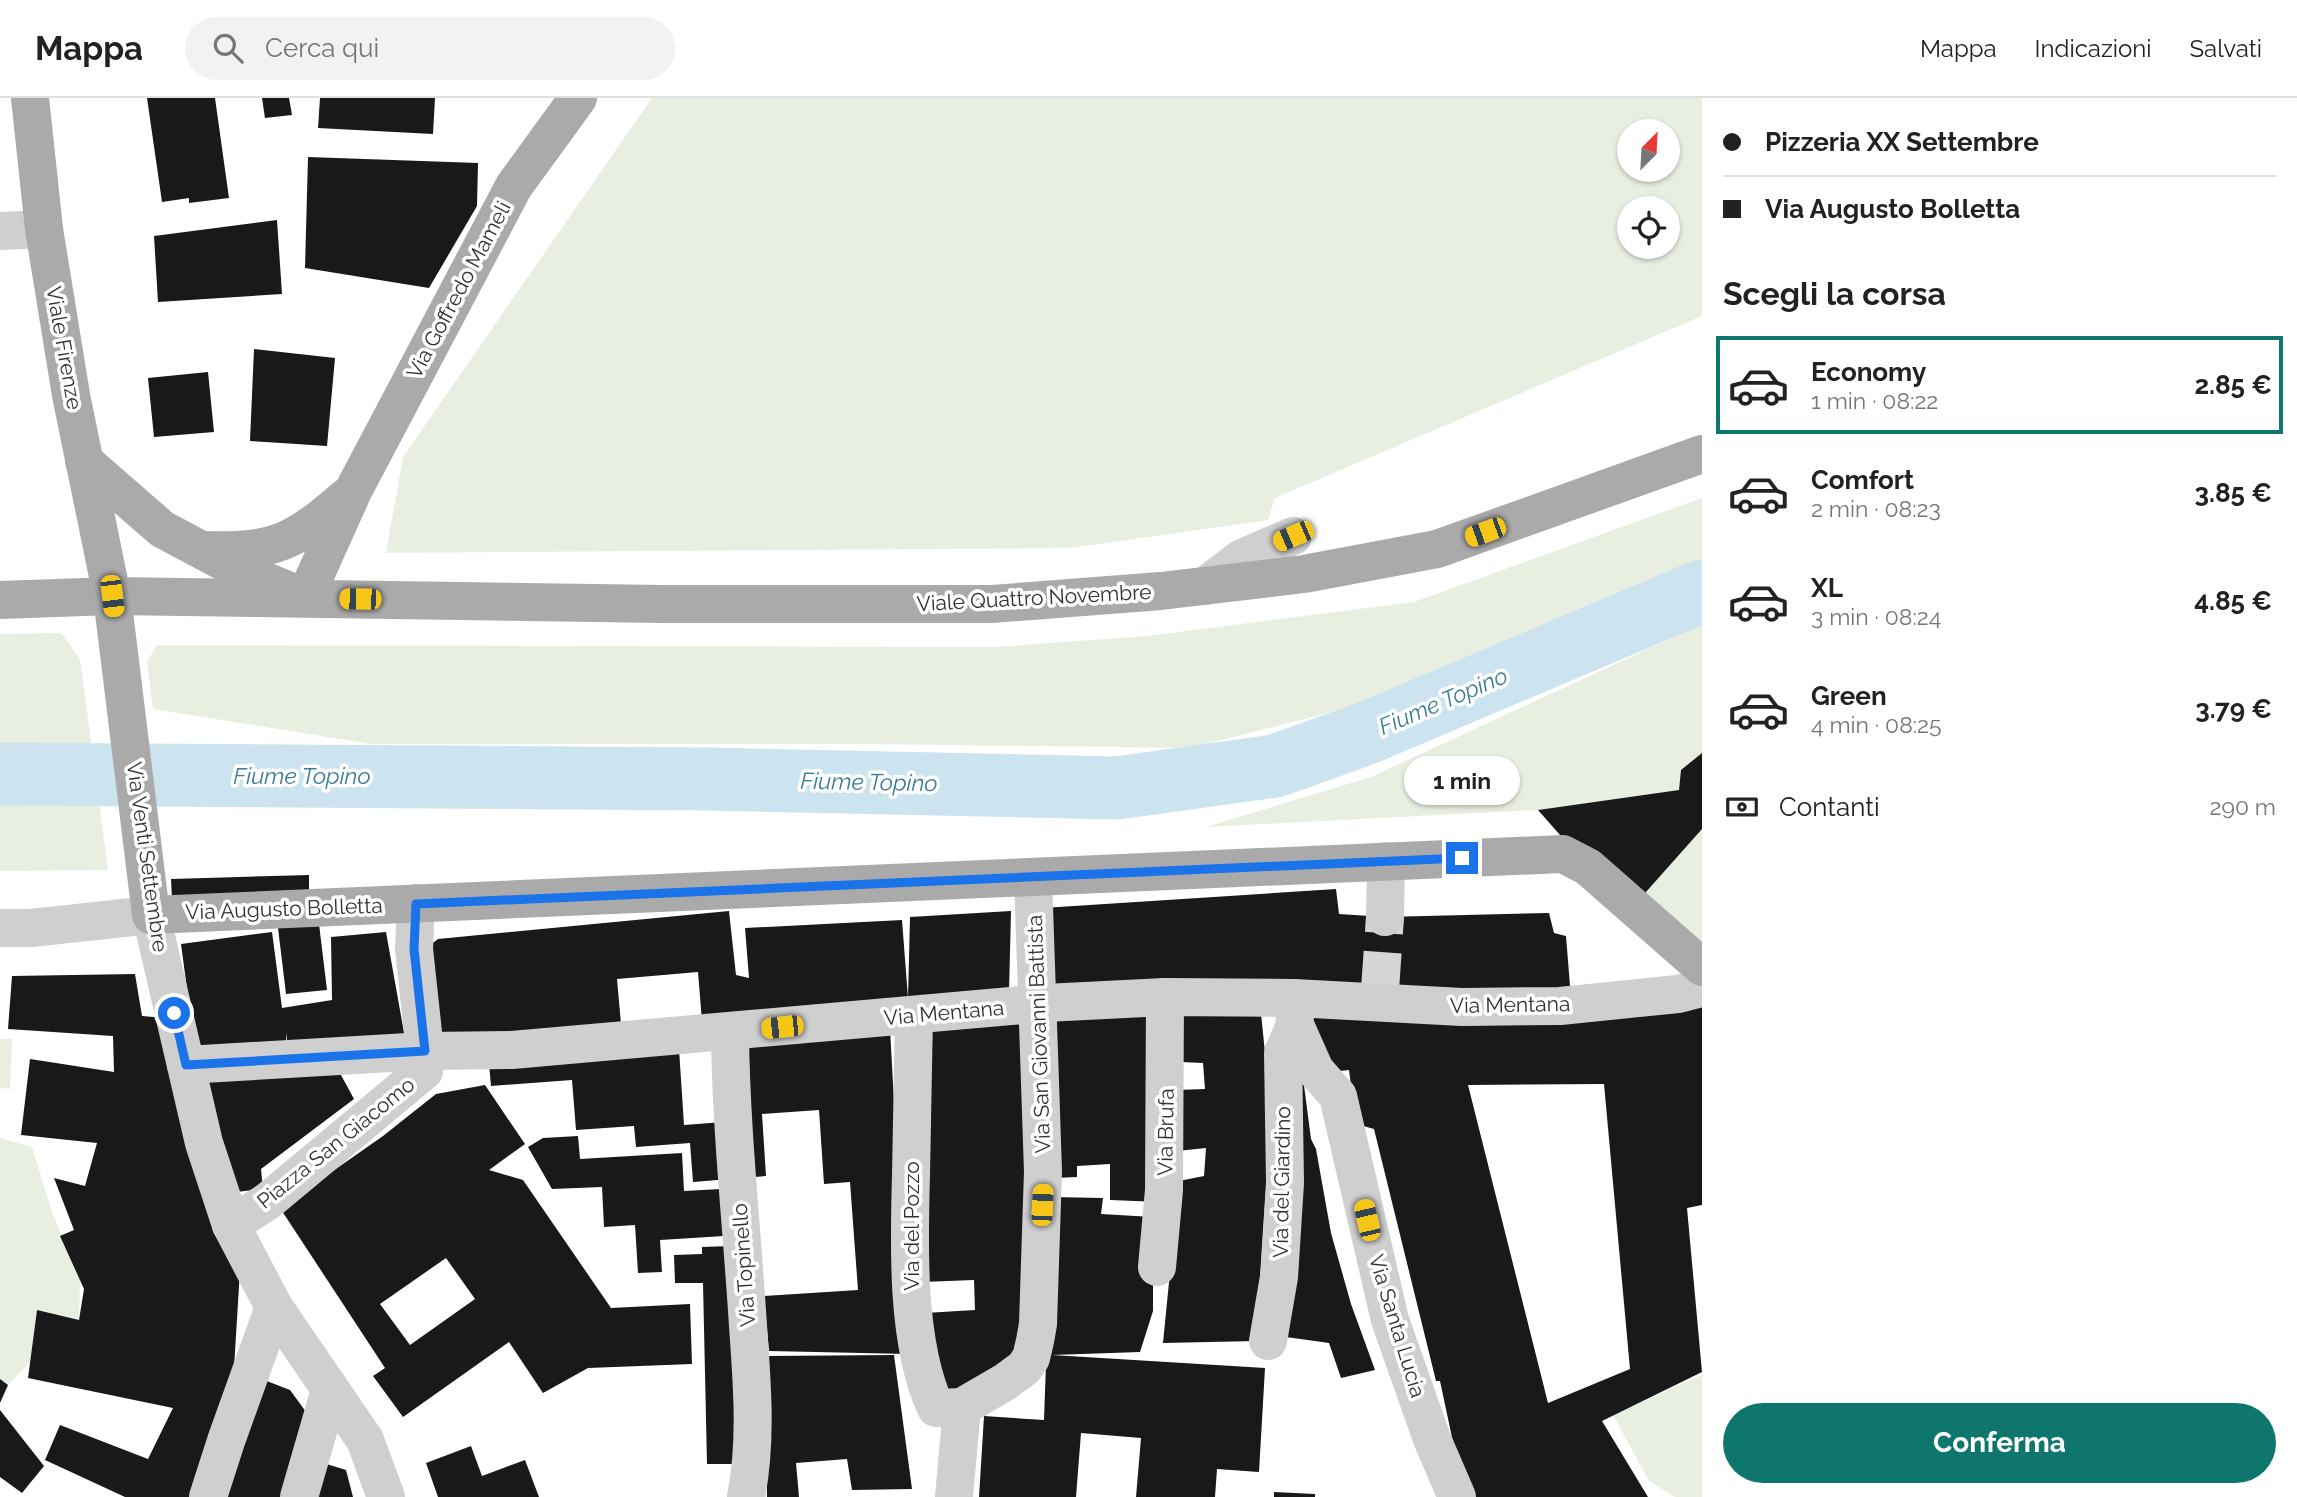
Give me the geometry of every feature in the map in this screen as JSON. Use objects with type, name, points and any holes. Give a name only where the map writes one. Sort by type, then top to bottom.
[{"type":"main road","name":"Viale Firenze","points":[[30,98],[44,229],[84,461],[112,596]]},
{"type":"main road","name":"Via Goffredo Mameli","points":[[305,598],[353,491],[514,186],[578,98]]},
{"type":"main road","name":"Viale Quattro Novembre","points":[[0,600],[112,596],[663,604],[992,604],[1205,586],[1304,574],[1437,549],[1702,454]]},
{"type":"main road","name":"Viale Quattro Novembre","points":[[84,461],[162,529],[197,550],[305,598]]},
{"type":"main road","name":"Via Goffredo Mameli","points":[[197,550],[234,551],[276,546],[311,528],[353,491]]},
{"type":"main road","name":"Via Venti Settembre","points":[[112,596],[151,915]]},
{"type":"main road","name":"Via Augusto Bolletta","points":[[151,915],[1563,854],[1588,867],[1702,967]]},
{"type":"street","points":[[0,231],[44,229]]},
{"type":"street","points":[[1205,586],[1242,558],[1293,536]]},
{"type":"street","points":[[1385,917],[1386,862]]},
{"type":"street","name":"Via San Giovanni Battista","points":[[962,1407],[1024,1368],[1031,1357],[1038,1324],[1044,1171],[1032,877]]},
{"type":"street","points":[[416,904],[414,949],[425,1051]]},
{"type":"street","points":[[15,928],[151,915]]},
{"type":"street","name":"Via Venti Settembre","points":[[151,915],[204,1143],[231,1225],[274,1307],[365,1440],[386,1497]]},
{"type":"street","points":[[15,928],[115,939],[161,956]]},
{"type":"street","name":"Via Mentana","points":[[186,1065],[425,1051],[512,1050],[914,1015],[1166,997],[1295,1011],[1380,996],[1462,1007],[1560,1006],[1702,988]]},
{"type":"street","name":"Via Brufa","points":[[1157,1267],[1164,1190],[1166,997]]},
{"type":"street","name":"Via del Giardino","points":[[1268,1341],[1279,1277],[1285,1184],[1283,1053],[1295,1011]]},
{"type":"street","name":"Via Santa Lucia","points":[[1295,1011],[1315,1070],[1338,1096],[1390,1320],[1432,1439],[1457,1497]]},
{"type":"street","name":"Via del Pozzo","points":[[914,1015],[910,1246],[912,1310],[928,1392],[936,1408],[962,1407]]},
{"type":"street","name":"Via Topinello","points":[[730,1032],[731,1111],[740,1197],[753,1420],[746,1497]]},
{"type":"street","name":"Piazza San Giacomo","points":[[231,1225],[268,1201],[424,1071],[425,1051]]},
{"type":"street","points":[[208,1497],[274,1307]]},
{"type":"street","points":[[299,1497],[330,1390]]},
{"type":"street","points":[[954,1497],[962,1407]]},
{"type":"green space","points":[[652,98],[1702,98],[1702,316],[1275,498],[1268,520],[1071,548],[386,553],[403,457]]},
{"type":"green space","points":[[1702,498],[1702,561],[1375,701],[1190,748],[866,744],[371,744],[153,709],[147,662],[157,645],[997,647],[1147,636],[1414,602]]},
{"type":"green space","points":[[1702,624],[1702,753],[1681,770],[1679,790],[1538,810],[1206,827],[1371,777]]},
{"type":"green space","points":[[61,633],[80,659],[108,870],[0,871],[0,634]]},
{"type":"green space","points":[[1702,829],[1702,959],[1638,901]]},
{"type":"green space","points":[[0,1039],[12,1039],[10,1089],[0,1088]]},
{"type":"green space","points":[[0,1138],[32,1147],[52,1212],[80,1280],[79,1320],[37,1311],[30,1362],[8,1385],[0,1379]]},
{"type":"green space","points":[[1702,1375],[1702,1497],[1675,1497],[1649,1481],[1613,1415]]},
{"type":"building","points":[[147,98],[215,98],[229,198],[189,203],[189,198],[162,202]]},
{"type":"building","points":[[262,98],[289,98],[292,115],[265,118]]},
{"type":"building","points":[[320,98],[435,98],[433,134],[318,128]]},
{"type":"building","points":[[308,157],[478,163],[477,206],[429,288],[305,268]]},
{"type":"building","points":[[277,220],[282,294],[158,302],[154,236]]},
{"type":"building","points":[[254,349],[335,358],[327,446],[250,441]]},
{"type":"building","points":[[208,372],[214,432],[154,437],[148,378]]},
{"type":"building","points":[[1702,753],[1702,829],[1638,901],[1567,843],[1538,810],[1679,790],[1681,770]]},
{"type":"building","points":[[309,875],[309,895],[172,899],[171,879]]},
{"type":"building","points":[[1336,889],[1339,914],[1385,917],[1549,913],[1554,933],[1566,936],[1571,998],[1052,996],[1043,908]]},
{"type":"building","points":[[729,911],[736,975],[749,978],[745,928],[902,920],[908,998],[910,917],[1011,911],[1009,992],[702,1021],[698,972],[617,979],[621,1024],[442,1038],[421,952],[438,939]]},
{"type":"building","points":[[319,924],[327,990],[286,994],[278,928]]},
{"type":"building","points":[[272,932],[282,1008],[332,1000],[331,937],[386,932],[405,1038],[288,1048],[286,1033],[286,1042],[196,1056],[181,944]]},
{"type":"building","points":[[135,974],[142,1016],[165,1018],[240,1270],[234,1368],[198,1497],[125,1497],[45,1460],[60,1425],[148,1459],[173,1408],[28,1378],[37,1310],[79,1320],[84,1289],[60,1236],[74,1230],[54,1178],[85,1186],[97,1143],[21,1135],[30,1059],[114,1072],[113,1036],[8,1029],[12,976]]},
{"type":"building","points":[[1159,1005],[1160,1202],[1110,1200],[1110,1164],[1077,1166],[1077,1177],[1054,1178],[1048,1011]]},
{"type":"building","points":[[1702,1006],[1702,1205],[1687,1208],[1702,1372],[1602,1421],[1648,1497],[1470,1497],[1460,1475],[1440,1381],[1436,1381],[1374,1129],[1356,1124],[1349,1070],[1322,1073],[1310,1010]],"holes":[[[1604,1084],[1630,1369],[1548,1403],[1468,1085]]]},
{"type":"building","points":[[1032,1008],[1027,1357],[988,1387],[933,1391],[925,1313],[975,1310],[974,1280],[922,1282],[920,1024]]},
{"type":"building","points":[[1261,1013],[1271,1113],[1256,1341],[1163,1343],[1179,1181],[1204,1176],[1206,1148],[1177,1151],[1175,1090],[1205,1089],[1203,1063],[1180,1062],[1173,1014]]},
{"type":"building","points":[[890,1029],[908,1354],[769,1351],[764,1296],[858,1290],[850,1182],[824,1184],[819,1110],[762,1114],[766,1176],[693,1182],[690,1143],[636,1147],[634,1126],[576,1130],[572,1080],[491,1086],[489,1063],[679,1049],[684,1125],[750,1120],[744,1044]]},
{"type":"building","points":[[335,1064],[354,1099],[261,1169],[263,1189],[227,1193],[198,1075]]},
{"type":"building","points":[[1302,1070],[1311,1139],[1316,1149],[1331,1233],[1351,1304],[1375,1370],[1341,1378],[1329,1343],[1279,1336]]},
{"type":"building","points":[[485,1085],[525,1144],[489,1170],[523,1180],[611,1308],[690,1304],[692,1364],[588,1368],[543,1393],[509,1342],[403,1417],[373,1376],[385,1368],[280,1208],[383,1136],[436,1094]],"holes":[[[446,1258],[475,1299],[410,1345],[380,1304]]]},
{"type":"building","points":[[578,1136],[580,1159],[682,1153],[684,1191],[721,1189],[724,1236],[660,1240],[662,1272],[638,1273],[635,1225],[604,1227],[602,1187],[552,1189],[528,1147],[543,1138]]},
{"type":"building","points":[[1052,1197],[1103,1198],[1101,1214],[1153,1217],[1153,1311],[1140,1352],[1052,1355],[1265,1368],[1259,1472],[1217,1469],[1215,1497],[1136,1497],[1141,1438],[1081,1433],[1076,1497],[979,1497],[984,1416],[1044,1420]]},
{"type":"building","points":[[731,1246],[736,1464],[707,1464],[703,1283],[675,1283],[674,1255],[702,1254],[702,1247]]},
{"type":"building","points":[[894,1355],[912,1489],[852,1490],[847,1459],[796,1463],[799,1497],[767,1497],[766,1356]]},
{"type":"building","points":[[259,1378],[290,1390],[312,1420],[290,1497],[219,1497]]},
{"type":"building","points":[[0,1379],[8,1385],[0,1403]]},
{"type":"building","points":[[0,1410],[44,1466],[22,1493],[0,1477]]},
{"type":"building","points":[[471,1446],[482,1476],[525,1460],[539,1497],[438,1497],[426,1463]]},
{"type":"building","points":[[320,1462],[346,1470],[353,1497],[311,1497]]},
{"type":"building","points":[[1274,1492],[1315,1494],[1315,1497],[1274,1497]]},
{"type":"waterway","name":"Fiume Topino","points":[[0,774],[707,779],[1117,788],[1275,766],[1367,733],[1702,591]]},
{"type":"tunnel","points":[[1380,990],[1385,917]]},
{"type":"route","points":[[174,1013],[186,1065],[425,1051],[414,949],[416,904],[1462,858]]}]
